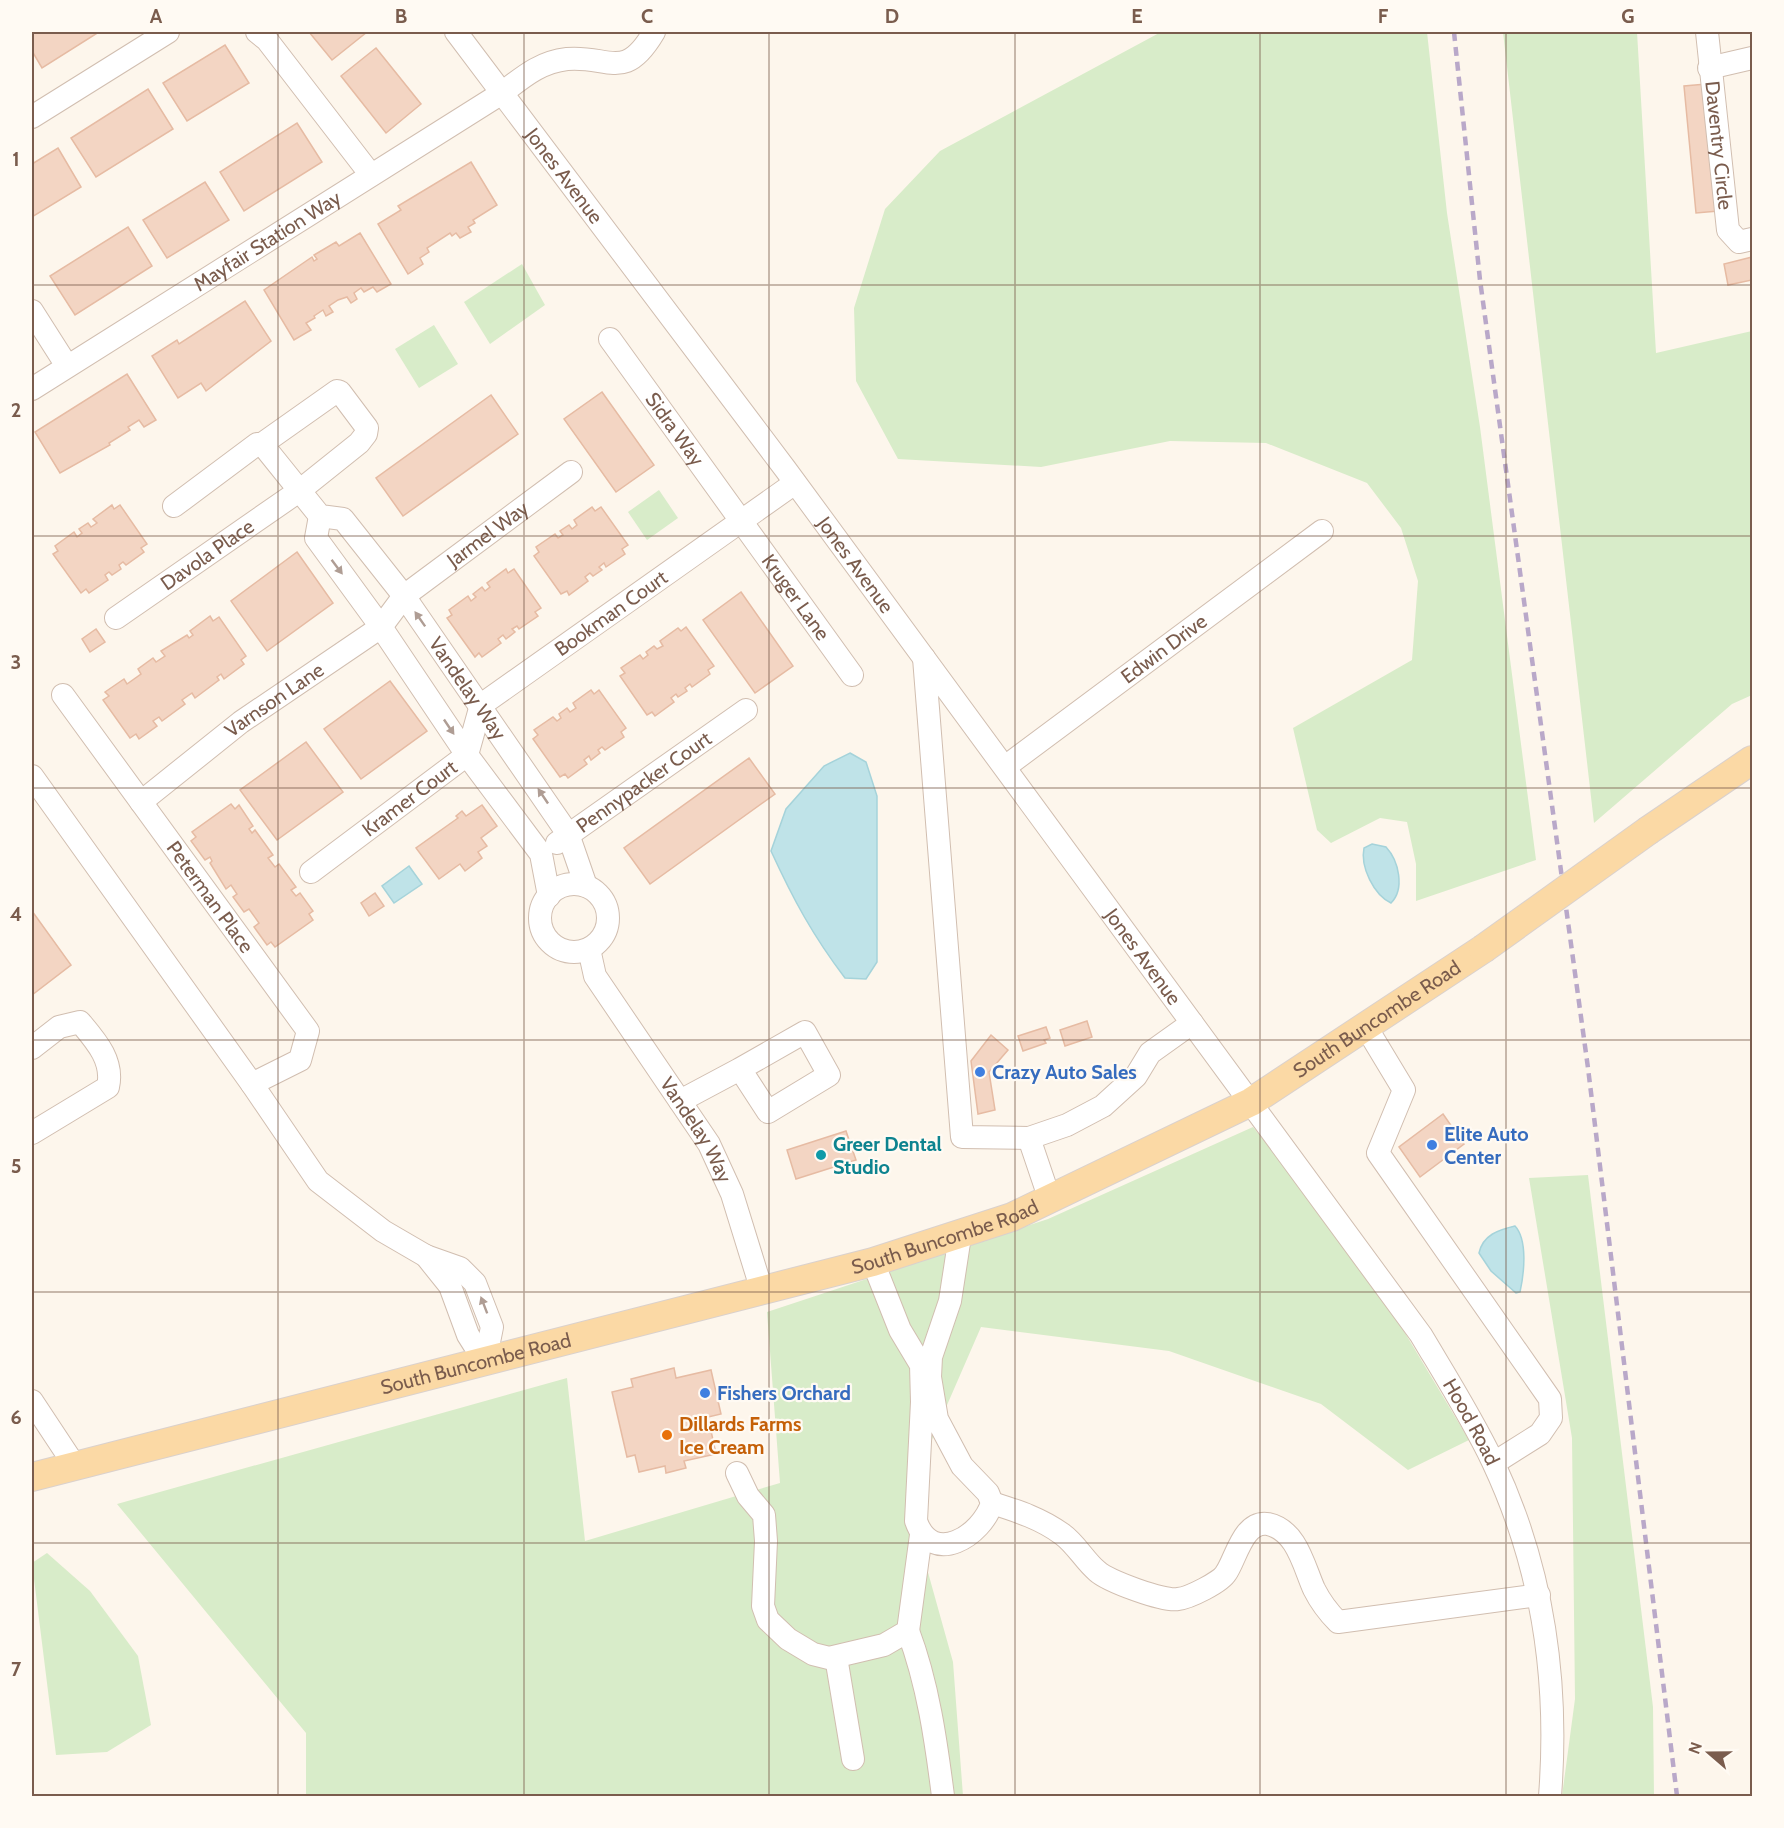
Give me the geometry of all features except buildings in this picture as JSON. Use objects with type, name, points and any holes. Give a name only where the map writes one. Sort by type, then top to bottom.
[{"type":"main road","name":"South Buncombe Road","points":[[32,1477],[873,1262],[960,1236],[1050,1200],[1251,1102],[1483,949],[1649,830],[1752,760]]},
{"type":"street","points":[[32,117],[168,32]]},
{"type":"street","points":[[256,32],[267,40],[371,175]]},
{"type":"street","name":"Jones Avenue","points":[[456,32],[795,483],[1251,1102]]},
{"type":"street","name":"Mayfair Station Way","points":[[32,389],[502,93],[535,67],[567,59],[616,64],[642,52],[654,32]]},
{"type":"street","name":"Daventry Circle","points":[[1707,32],[1728,230],[1739,242],[1752,239]]},
{"type":"street","points":[[1710,68],[1752,58]]},
{"type":"street","points":[[32,311],[67,366]]},
{"type":"street","name":"Sidra Way","points":[[610,339],[741,519]]},
{"type":"street","name":"Davola Place","points":[[116,618],[298,491],[366,434],[367,428],[340,392],[324,398],[262,444]]},
{"type":"street","points":[[174,506],[257,444],[262,444],[320,516]]},
{"type":"street","name":"Jarmel Way","points":[[404,596],[571,472]]},
{"type":"street","name":"Bookman Court","points":[[481,705],[795,483]]},
{"type":"street","name":"Vandelay Way","points":[[549,896],[541,854],[467,755],[381,627],[315,538],[320,516],[343,519],[404,596],[568,834],[586,886]]},
{"type":"street","name":"Kruger Lane","points":[[741,519],[852,675]]},
{"type":"street","name":"Edwin Drive","points":[[1005,767],[1322,531]]},
{"type":"street","name":"Varnson Lane","points":[[141,802],[242,722],[381,627],[404,596]]},
{"type":"street","points":[[924,658],[962,1137],[1029,1138],[1067,1125],[1103,1106],[1136,1077],[1150,1053],[1192,1023]]},
{"type":"street","name":"Peterman Place","points":[[63,695],[308,1031],[300,1060],[252,1084]]},
{"type":"street","name":"Kramer Court","points":[[311,872],[467,755],[481,705]]},
{"type":"street","name":"Pennypacker Court","points":[[541,854],[746,710]]},
{"type":"street","points":[[32,776],[252,1084],[318,1181],[382,1231],[426,1256],[450,1286],[468,1335],[485,1362]]},
{"type":"street","points":[[566,885],[586,886],[603,900],[608,911],[605,933],[589,949],[566,951],[547,938],[542,928],[541,917],[549,896],[566,885]]},
{"type":"street","name":"Vandelay Way","points":[[589,949],[595,976],[710,1144],[732,1194],[762,1291]]},
{"type":"street","points":[[32,1048],[59,1027],[80,1022],[100,1047],[111,1073],[108,1087],[32,1133]]},
{"type":"street","points":[[1366,1027],[1404,1090],[1378,1153],[1550,1400],[1551,1418],[1540,1434],[1494,1463]]},
{"type":"street","points":[[680,1101],[740,1069]]},
{"type":"street","name":"Hood Road","points":[[1251,1102],[1421,1335],[1494,1463],[1520,1528],[1539,1595],[1552,1689],[1554,1749],[1550,1797]]},
{"type":"street","points":[[1029,1138],[1050,1200]]},
{"type":"street","points":[[943,1797],[936,1745],[918,1658],[908,1631],[921,1535],[916,1521],[926,1377],[950,1301],[960,1236]]},
{"type":"street","points":[[873,1262],[900,1330],[926,1377],[937,1419],[962,1466],[988,1493],[992,1503],[985,1520],[970,1533],[945,1545],[931,1543],[921,1535]]},
{"type":"street","points":[[32,1401],[75,1466]]},
{"type":"street","points":[[737,1473],[748,1496],[764,1515],[766,1541],[763,1606],[768,1620],[788,1640],[813,1654],[836,1657],[885,1645],[908,1631]]},
{"type":"street","points":[[992,1503],[1030,1515],[1064,1535],[1098,1572],[1146,1593],[1178,1600],[1208,1587],[1226,1575],[1245,1537],[1254,1527],[1268,1524],[1285,1533],[1300,1551],[1315,1589],[1328,1611],[1338,1622],[1539,1595]]},
{"type":"street","points":[[836,1657],[853,1759]]},
{"type":"green space","points":[[1161,32],[1427,32],[1447,213],[1480,427],[1536,860],[1416,901],[1416,864],[1407,822],[1380,818],[1331,843],[1317,830],[1293,728],[1412,660],[1418,581],[1401,528],[1367,483],[1266,443],[1170,441],[1041,467],[898,459],[856,381],[854,308],[885,209],[940,151]]},
{"type":"green space","points":[[1503,32],[1637,32],[1656,353],[1752,331],[1752,695],[1732,704],[1594,823]]},
{"type":"green space","points":[[522,264],[545,305],[490,344],[464,302]]},
{"type":"green space","points":[[434,325],[458,364],[419,388],[395,349]]},
{"type":"green space","points":[[659,490],[678,518],[647,540],[628,512]]},
{"type":"green space","points":[[1253,1127],[1362,1261],[1469,1440],[1408,1470],[1321,1404],[1169,1351],[981,1327],[907,1497],[953,1662],[963,1796],[306,1796],[306,1733],[117,1504],[567,1378],[585,1541],[780,1483],[767,1312],[1048,1219]]},
{"type":"green space","points":[[1588,1175],[1653,1707],[1654,1796],[1562,1796],[1575,1699],[1572,1438],[1529,1178]]},
{"type":"green space","points":[[47,1553],[90,1591],[138,1656],[151,1725],[107,1752],[56,1755],[32,1563]]},
{"type":"water","points":[[850,753],[866,762],[877,796],[877,962],[866,979],[845,978],[804,917],[771,851],[786,809],[824,766]]},
{"type":"water","points":[[1372,844],[1386,847],[1397,867],[1398,890],[1391,903],[1379,894],[1366,872],[1364,848]]},
{"type":"water","points":[[409,866],[422,884],[394,903],[382,886]]},
{"type":"water","points":[[1515,1226],[1522,1240],[1524,1258],[1520,1292],[1516,1293],[1491,1271],[1479,1253],[1484,1242],[1492,1234]]},
{"type":"railway","points":[[1454,32],[1480,280],[1588,1068],[1677,1796]]},
{"type":"place","name":"Crazy Auto Sales","points":[[980,1072]]},
{"type":"place","name":"Elite Auto Center","points":[[1432,1145]]},
{"type":"place","name":"Greer Dental Studio","points":[[821,1155]]},
{"type":"place","name":"Fishers Orchard","points":[[705,1393]]},
{"type":"place","name":"Dillards Farms Ice Cream","points":[[667,1435]]}]
